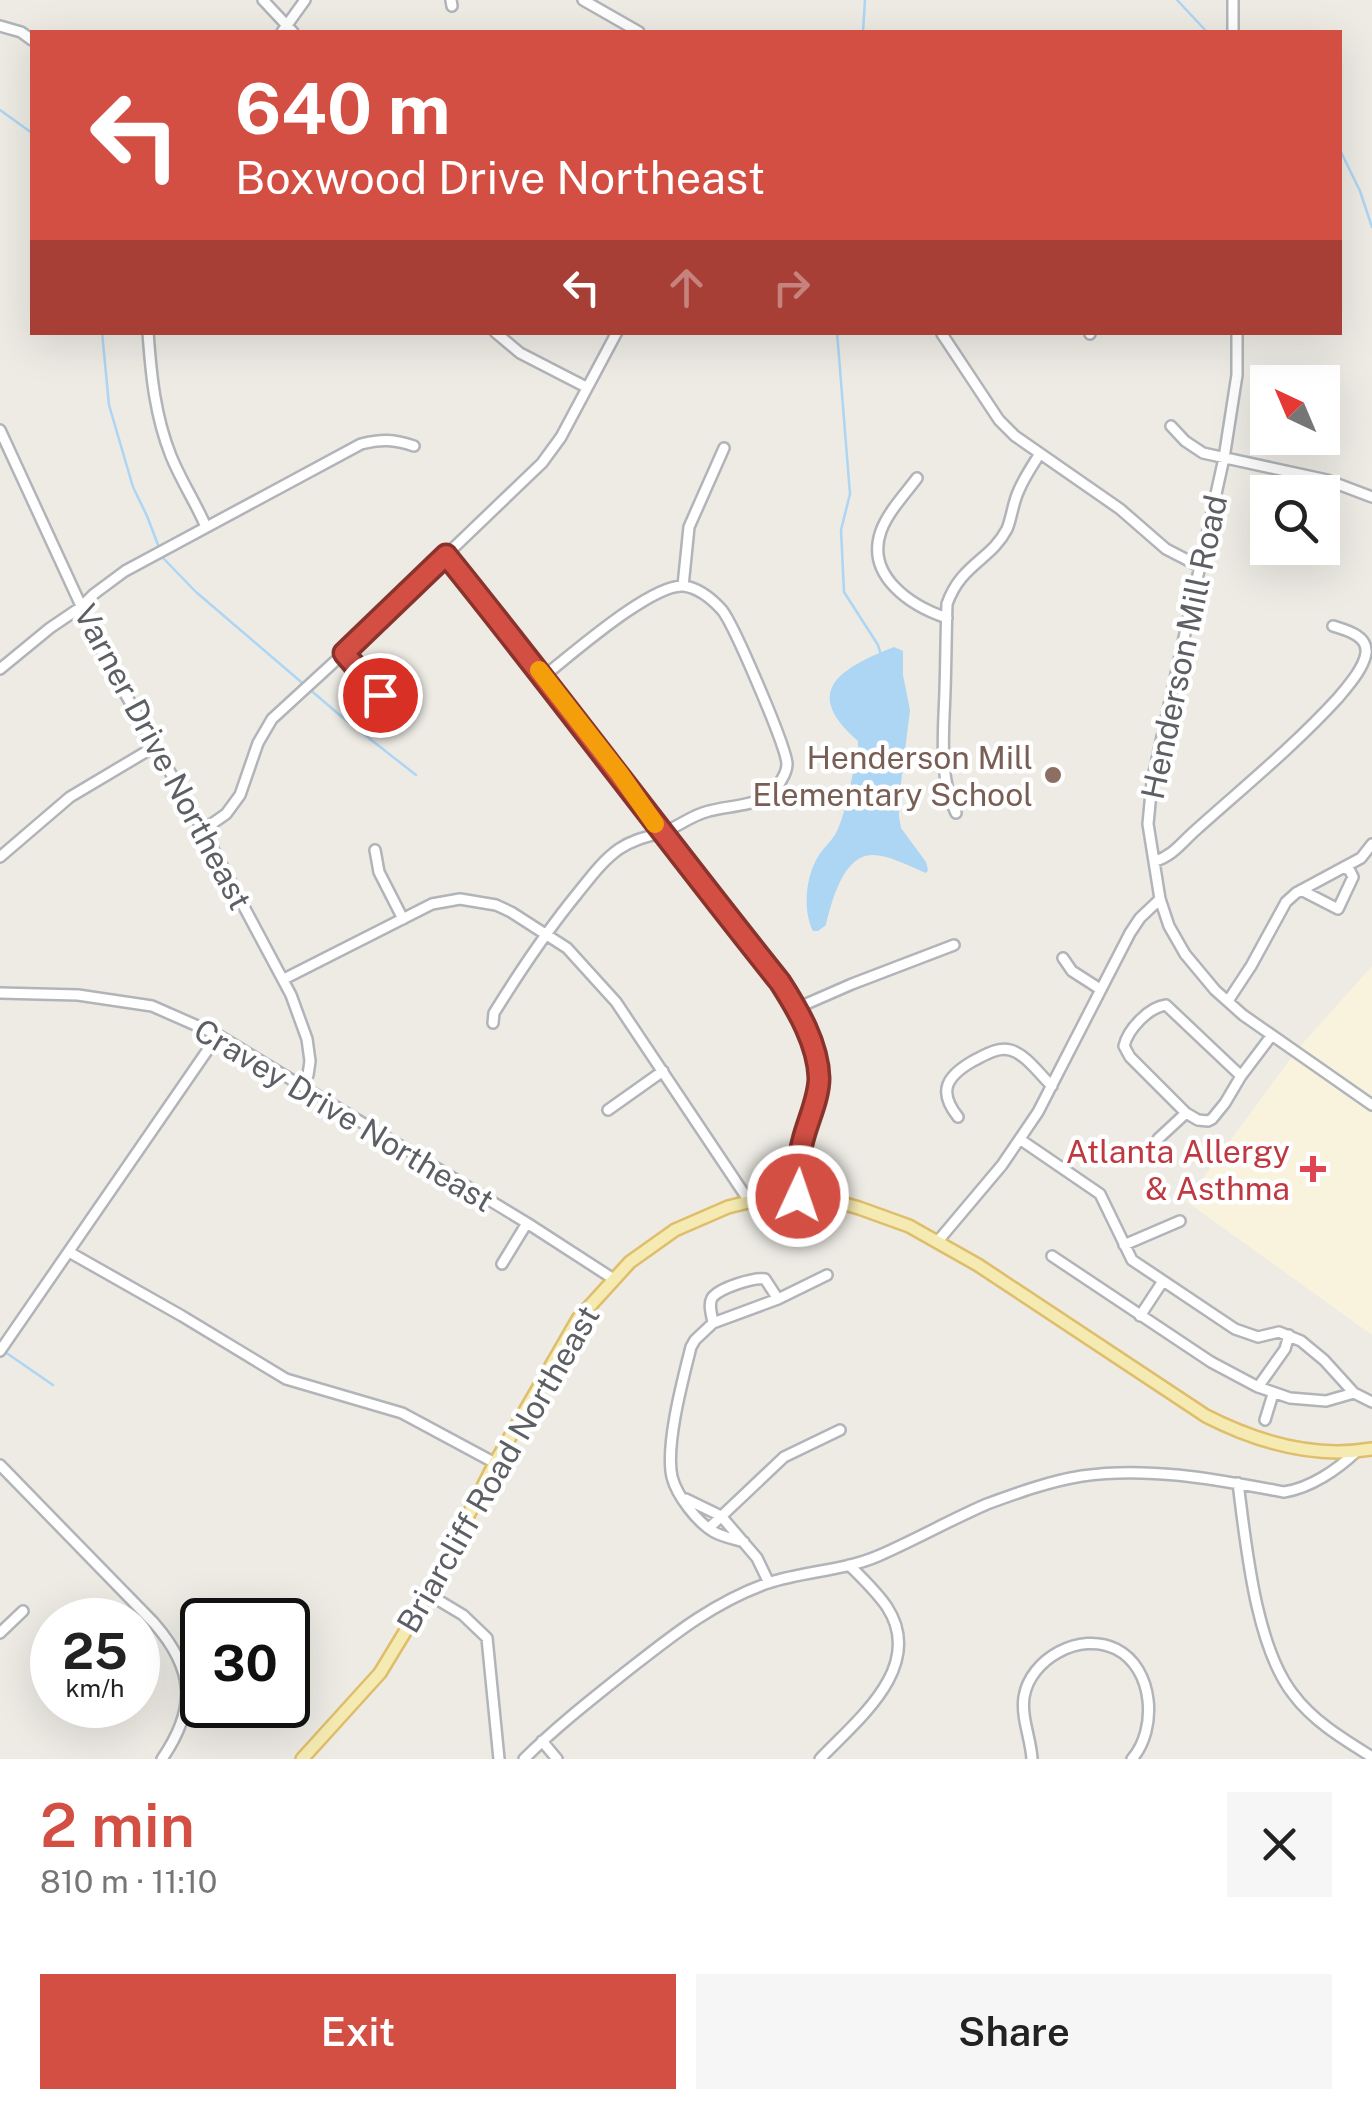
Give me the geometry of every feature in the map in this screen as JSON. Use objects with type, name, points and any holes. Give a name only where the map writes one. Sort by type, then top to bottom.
[{"type":"main road","name":"Briarcliff Road Northeast","points":[[302,1759],[380,1673],[428,1594],[495,1463],[578,1319],[612,1278],[675,1230],[749,1201],[798,1196],[859,1208],[909,1226],[1232,1429],[1284,1446],[1319,1452],[1372,1448]]},
{"type":"street","points":[[263,0],[287,30],[305,0]]},
{"type":"street","points":[[583,0],[622,29]]},
{"type":"street","points":[[1233,0],[1234,30]]},
{"type":"street","points":[[0,26],[30,39]]},
{"type":"street","points":[[148,335],[158,418],[170,454],[206,528]]},
{"type":"street","points":[[498,335],[520,352],[586,387]]},
{"type":"street","points":[[203,830],[226,814],[240,795],[258,743],[272,719],[542,463],[615,335]]},
{"type":"street","points":[[943,335],[999,420],[1015,436],[1120,509],[1166,549],[1199,566]]},
{"type":"street","name":"Henderson Mill Road","points":[[1237,335],[1236,375],[1224,458],[1152,782],[1148,824],[1160,899],[1185,954],[1214,990],[1372,1106]]},
{"type":"street","points":[[1171,426],[1203,453],[1328,480],[1372,497]]},
{"type":"street","name":"Varner Drive Northeast","points":[[0,430],[106,660],[284,979],[307,1038],[310,1061],[302,1085]]},
{"type":"street","points":[[0,669],[125,572],[360,444],[394,439],[414,446]]},
{"type":"street","points":[[683,586],[690,527],[724,448]]},
{"type":"street","points":[[956,813],[946,780],[944,734],[947,604],[953,586],[964,572],[1006,530],[1018,491],[1038,455]]},
{"type":"street","points":[[917,478],[882,528],[878,542],[880,560],[898,592],[926,611],[947,618]]},
{"type":"street","points":[[446,555],[620,774],[796,1008],[815,1052],[819,1076],[801,1145],[798,1196]]},
{"type":"street","points":[[493,1023],[494,1013],[544,934],[619,849],[707,811],[768,796],[785,775],[787,765],[735,631],[722,611],[696,590],[675,586],[637,604],[544,676]]},
{"type":"street","points":[[1154,861],[1176,850],[1338,698],[1357,673],[1368,645],[1333,626]]},
{"type":"street","points":[[344,653],[395,711]]},
{"type":"street","points":[[0,857],[70,796],[154,747]]},
{"type":"street","points":[[1228,1001],[1252,966],[1286,902],[1361,858],[1372,844]]},
{"type":"street","points":[[375,850],[380,872],[403,920]]},
{"type":"street","points":[[1301,890],[1338,910],[1354,877],[1344,867]]},
{"type":"street","points":[[938,1241],[1021,1140],[1130,932],[1160,899]]},
{"type":"street","points":[[284,979],[432,904],[460,900],[496,905],[511,912],[567,948],[616,1002],[749,1201]]},
{"type":"street","points":[[796,1008],[954,945]]},
{"type":"street","points":[[1063,958],[1072,970],[1100,989]]},
{"type":"street","name":"Cravey Drive Northeast","points":[[0,993],[78,995],[152,1006],[218,1036],[612,1278]]},
{"type":"street","points":[[1241,1076],[1177,1013],[1157,1001],[1129,1033],[1124,1046],[1130,1057],[1186,1113],[1198,1120],[1212,1119],[1272,1035]]},
{"type":"street","points":[[0,1351],[218,1036]]},
{"type":"street","points":[[958,1117],[947,1098],[949,1079],[957,1070],[1007,1046],[1052,1086]]},
{"type":"street","points":[[608,1110],[662,1071]]},
{"type":"street","points":[[1158,1139],[1186,1113]]},
{"type":"street","points":[[1021,1140],[1100,1194],[1132,1260],[1235,1329],[1258,1337],[1283,1330],[1324,1360],[1354,1394],[1372,1402]]},
{"type":"street","points":[[1124,1246],[1180,1221]]},
{"type":"street","points":[[502,1264],[527,1223]]},
{"type":"street","points":[[70,1252],[286,1379],[402,1413],[495,1463]]},
{"type":"street","points":[[1052,1256],[1225,1371],[1273,1394],[1326,1401],[1354,1394]]},
{"type":"street","points":[[744,1542],[709,1528],[690,1508],[672,1479],[672,1441],[691,1347],[713,1323],[778,1300],[827,1275]]},
{"type":"street","points":[[713,1323],[710,1303],[715,1294],[755,1277],[766,1279],[778,1300]]},
{"type":"street","points":[[1140,1316],[1162,1281]]},
{"type":"street","points":[[1258,1387],[1285,1349],[1283,1330]]},
{"type":"street","points":[[1266,1420],[1273,1394]]},
{"type":"street","points":[[709,1528],[784,1457],[840,1430]]},
{"type":"street","points":[[524,1759],[698,1616],[769,1583],[878,1556],[993,1502],[1057,1481],[1115,1473],[1147,1474],[1294,1491],[1344,1464],[1357,1451]]},
{"type":"street","points":[[0,1465],[154,1623],[174,1650],[184,1674],[187,1706],[178,1736],[162,1759]]},
{"type":"street","points":[[1238,1484],[1250,1568],[1262,1622],[1280,1674],[1292,1694],[1320,1722],[1372,1757]]},
{"type":"street","points":[[684,1498],[721,1516],[757,1558],[769,1583]]},
{"type":"street","points":[[820,1759],[887,1684],[898,1660],[898,1638],[889,1609],[849,1566]]},
{"type":"street","points":[[428,1594],[464,1615],[487,1638],[499,1759]]},
{"type":"street","points":[[0,1633],[23,1610]]},
{"type":"street","points":[[1032,1759],[1024,1699],[1034,1672],[1067,1648],[1100,1644],[1112,1646],[1132,1662],[1144,1688],[1149,1723],[1145,1739],[1132,1759]]},
{"type":"street","points":[[542,1741],[557,1759]]},
{"type":"shaded area","points":[[1372,966],[1372,1335],[1186,1201],[1296,1051]]},
{"type":"water","points":[[894,647],[903,651],[910,710],[899,817],[901,828],[928,870],[926,873],[879,855],[862,857],[840,882],[826,925],[813,931],[807,913],[808,882],[819,855],[838,829],[858,752],[858,741],[841,723],[830,695],[834,683],[844,673]]},
{"type":"waterway","points":[[863,30],[865,0]]},
{"type":"waterway","points":[[1177,0],[1205,30]]},
{"type":"waterway","points":[[0,110],[30,132]]},
{"type":"waterway","points":[[1342,154],[1372,227]]},
{"type":"waterway","points":[[102,335],[109,405],[133,487],[163,558],[196,592],[416,775]]},
{"type":"waterway","points":[[837,335],[850,494],[841,530],[844,592],[880,652]]},
{"type":"waterway","points":[[5,1352],[53,1385]]},
{"type":"slow traffic","points":[[539,670],[655,824]]},
{"type":"place","name":"Henderson Mill Elementary School","points":[[1053,775]]},
{"type":"place","name":"Atlanta Allergy & Asthma","points":[[1313,1169]]},
{"type":"route","points":[[380,695],[344,653],[446,555],[620,774],[796,1008],[815,1052],[819,1076],[801,1145],[798,1196]]}]
